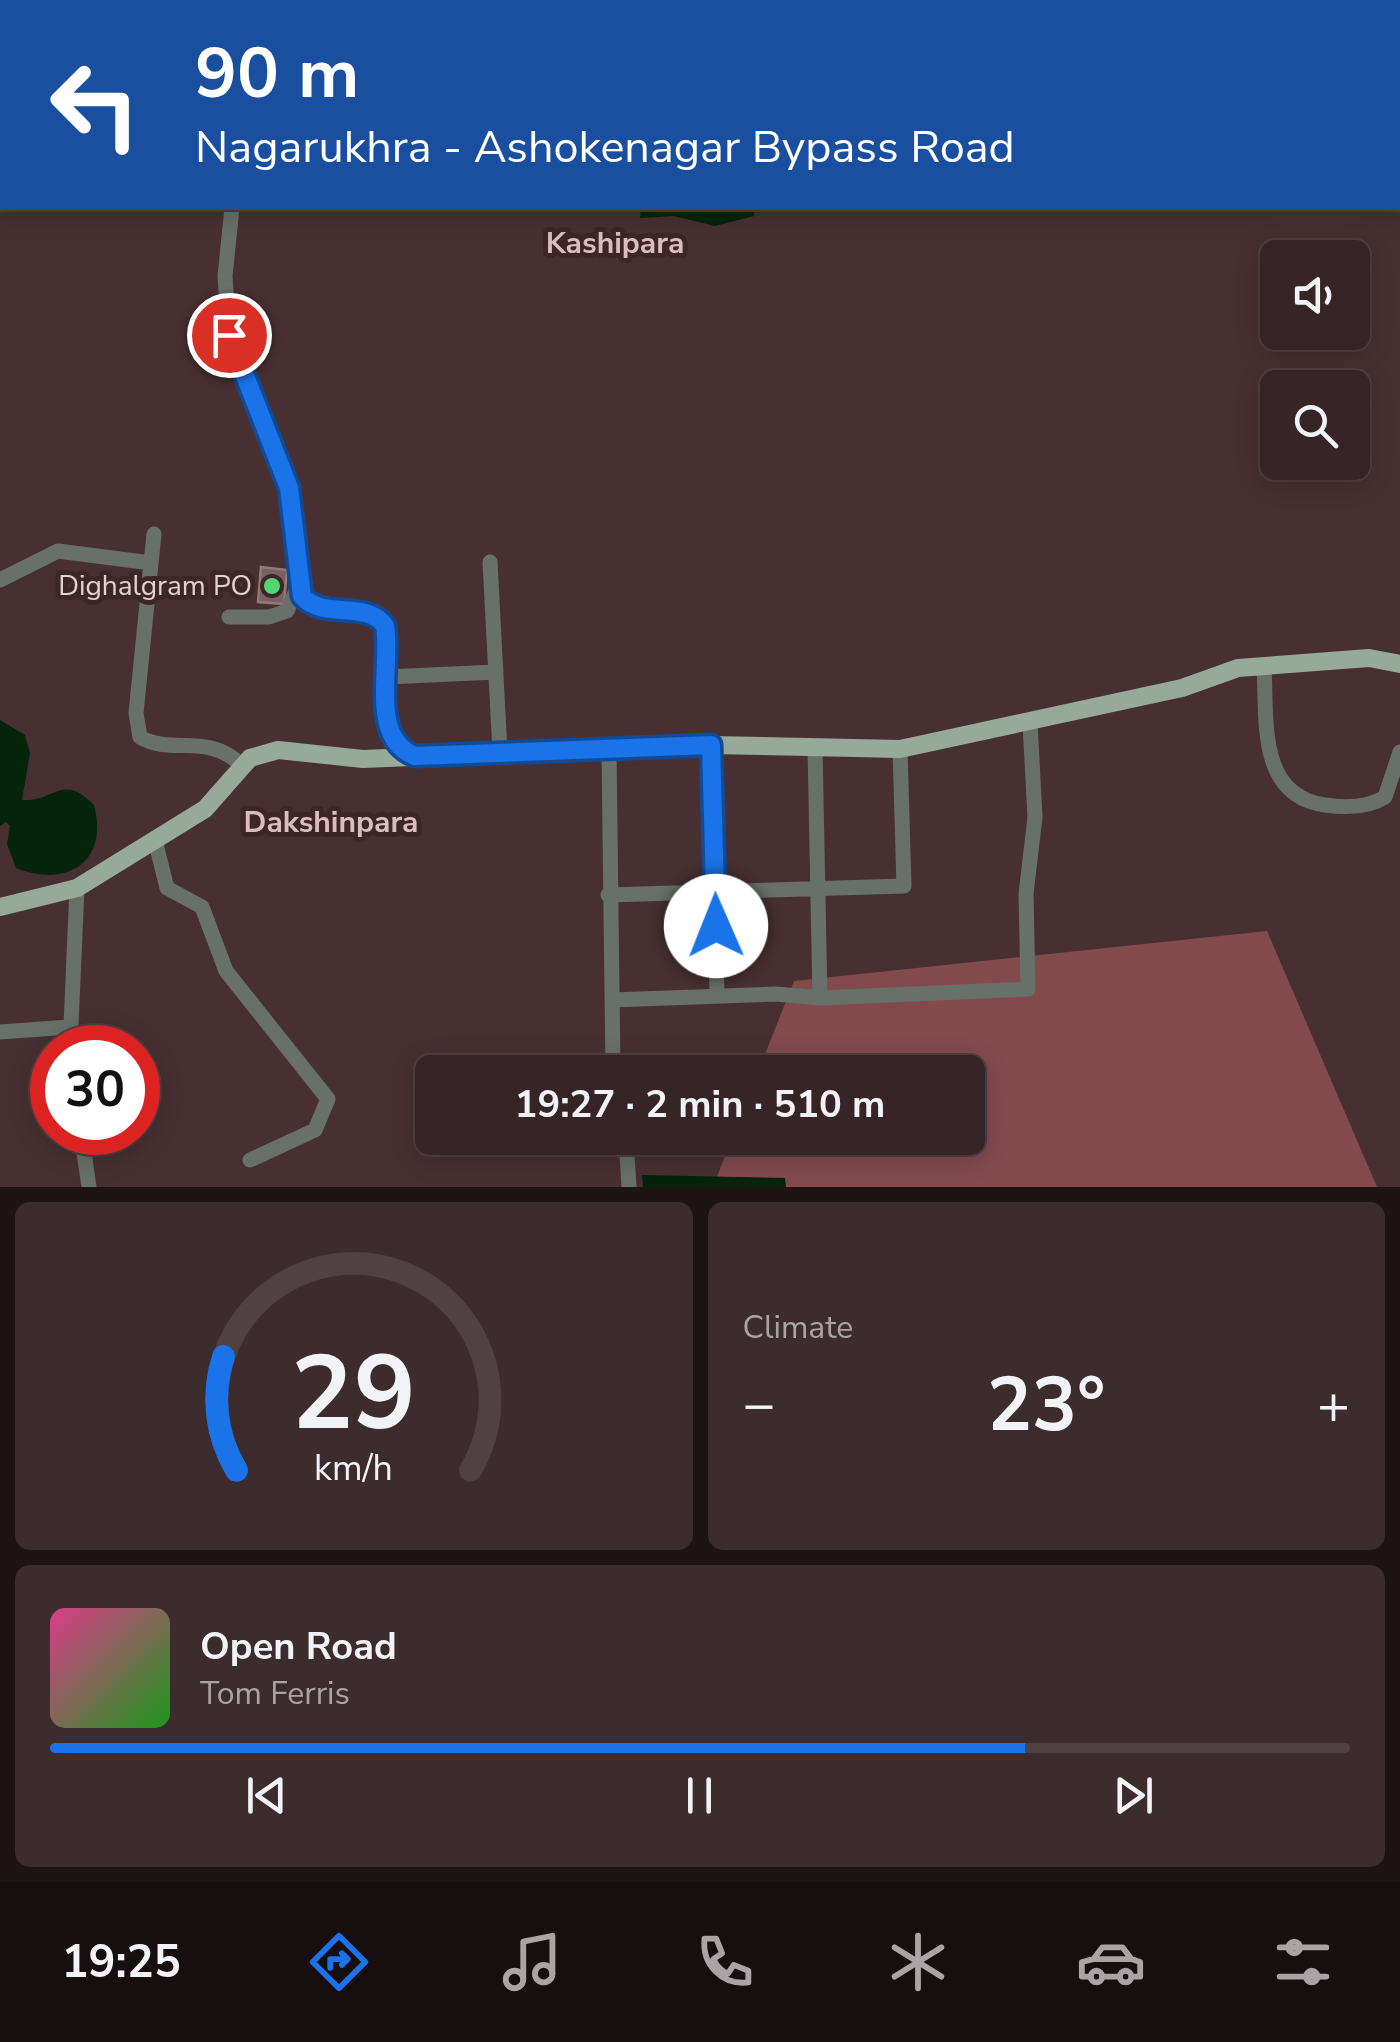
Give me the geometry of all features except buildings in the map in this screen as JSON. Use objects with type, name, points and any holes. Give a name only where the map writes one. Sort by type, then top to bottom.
[{"type":"main road","points":[[0,907],[77,888],[205,809],[241,765],[278,750],[363,758],[711,745],[900,750],[1030,723],[1264,665],[1369,658],[1400,664]]},
{"type":"street","points":[[229,617],[269,616],[287,611],[299,584],[298,534],[289,488],[229,335],[225,276],[232,210]]},
{"type":"street","points":[[154,534],[136,713],[140,736],[210,746],[231,755],[241,765]]},
{"type":"street","points":[[0,580],[58,551],[151,563]]},
{"type":"street","points":[[490,562],[500,752]]},
{"type":"street","points":[[299,584],[309,604],[381,620],[388,641],[387,726],[376,749],[363,758]]},
{"type":"street","points":[[1264,665],[1271,752],[1284,788],[1295,798],[1333,806],[1374,804],[1385,797],[1400,752]]},
{"type":"street","points":[[387,677],[496,672]]},
{"type":"street","points":[[612,1000],[717,995],[820,998],[1028,989],[1026,894],[1035,816],[1030,723]]},
{"type":"street","points":[[387,726],[400,749],[415,756]]},
{"type":"street","points":[[711,745],[717,995]]},
{"type":"street","points":[[814,748],[820,998]]},
{"type":"street","points":[[609,750],[613,1055]]},
{"type":"street","points":[[608,895],[904,886],[900,750]]},
{"type":"street","points":[[155,840],[167,888],[202,907],[226,971],[328,1099],[328,1108],[314,1130],[250,1160]]},
{"type":"street","points":[[69,1025],[77,888]]},
{"type":"street","points":[[0,1032],[30,1030]]},
{"type":"street","points":[[84,1155],[89,1187]]},
{"type":"street","points":[[627,1155],[629,1187]]},
{"type":"shaded area","points":[[641,210],[754,210],[754,216],[715,226],[674,216],[640,218]]},
{"type":"shaded area","points":[[0,720],[25,735],[30,753],[22,800],[66,789],[83,795],[94,805],[97,825],[90,855],[67,872],[35,874],[16,868],[7,844],[10,826],[6,822],[0,826]]},
{"type":"shaded area","points":[[1267,931],[1377,1187],[713,1187],[725,1155],[985,1155],[985,1055],[765,1055],[794,981]]},
{"type":"shaded area","points":[[642,1175],[785,1178],[786,1187],[643,1187]]},
{"type":"place","name":"Dighalgram PO","points":[[272,586]]},
{"type":"district","name":"Kashipara","points":[[615,243]]},
{"type":"district","name":"Dakshinpara","points":[[331,822]]},
{"type":"route","points":[[229,335],[289,488],[298,534],[302,596],[320,609],[374,616],[385,626],[387,726],[395,744],[415,756],[711,745],[716,926]]}]
